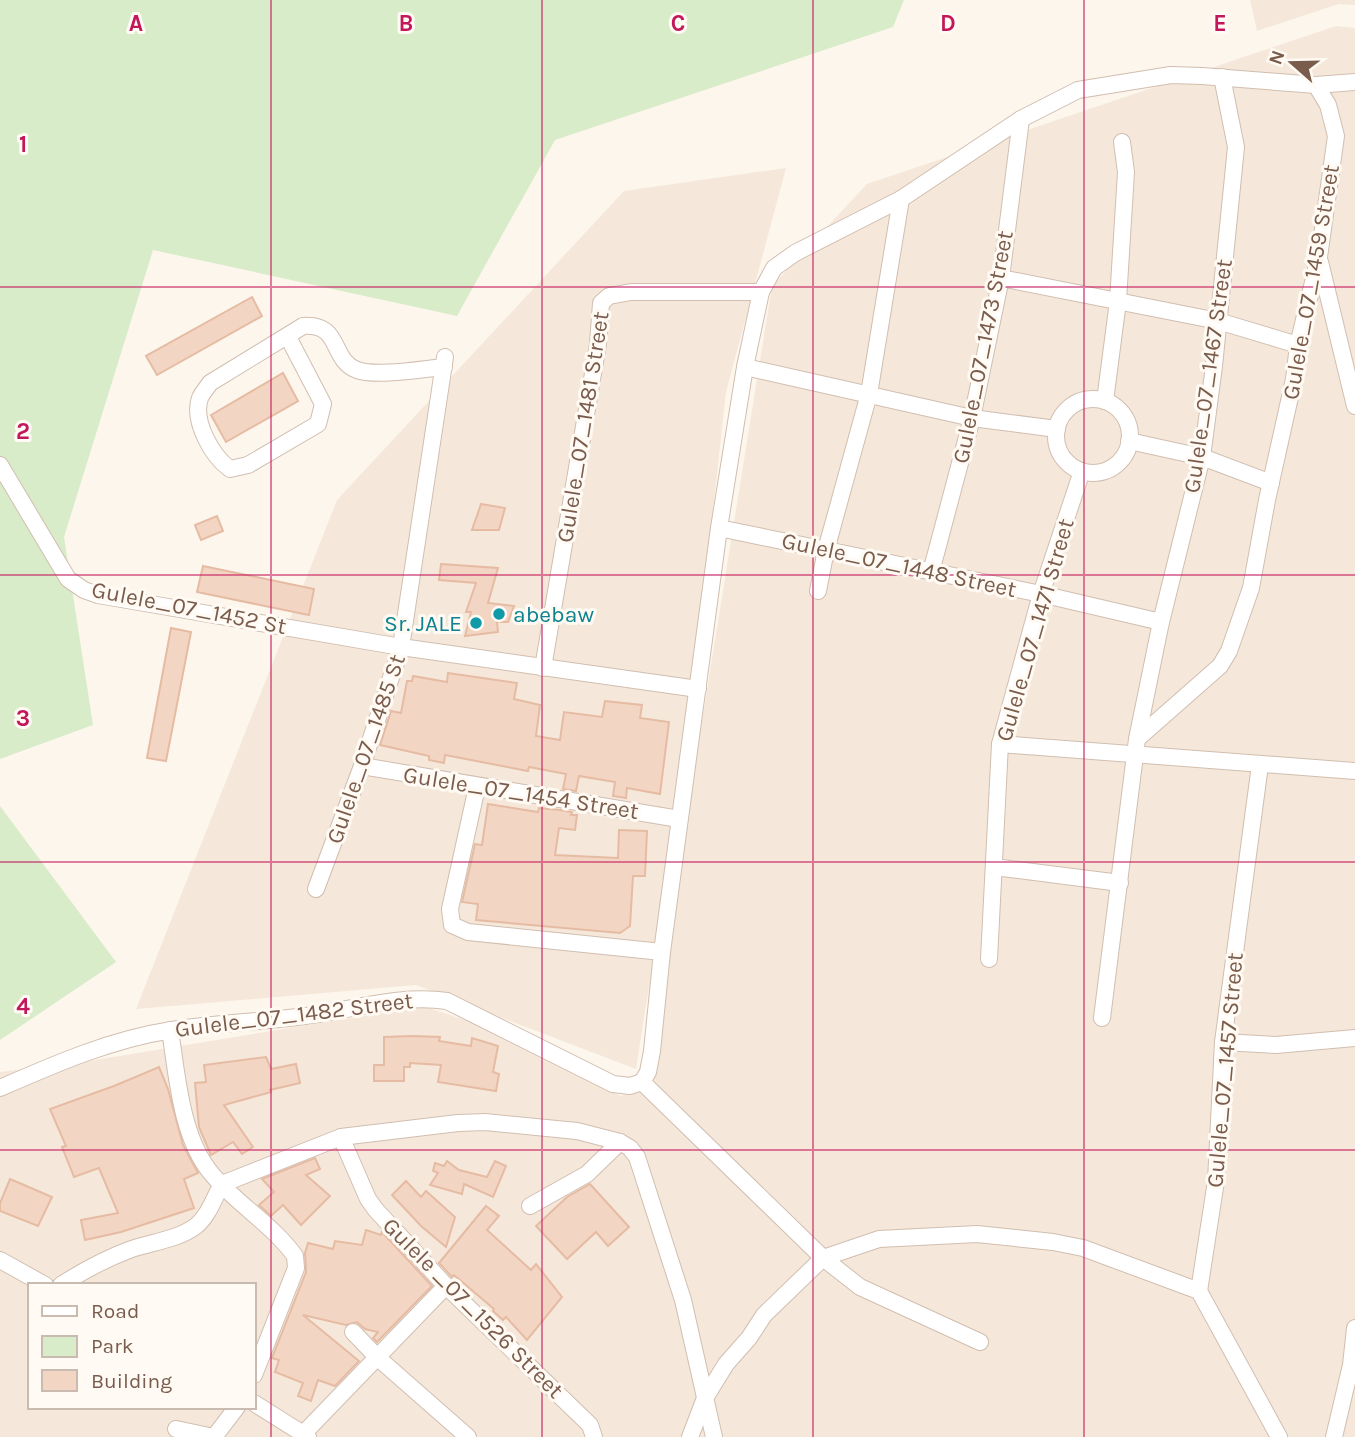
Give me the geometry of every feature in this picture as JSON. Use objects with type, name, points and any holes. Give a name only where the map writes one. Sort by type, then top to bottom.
[{"type":"street","points":[[980,1342],[860,1287],[823,1258],[642,1082],[648,1072],[652,1051],[679,818],[719,528],[745,367],[761,292],[774,268],[795,253],[901,199],[1021,120],[1078,90],[1171,75],[1316,85],[1355,82]]},
{"type":"street","name":"Gulele_07_1467 Street","points":[[1102,1018],[1137,747],[1161,622],[1202,457],[1236,147],[1222,77]]},
{"type":"street","name":"Gulele_07_1459 Street","points":[[1137,747],[1220,666],[1229,651],[1251,588],[1294,379],[1298,345],[1319,257],[1336,136],[1328,105],[1316,85]]},
{"type":"street","name":"Gulele_07_1473 Street","points":[[931,572],[972,418],[1001,278],[1021,120]]},
{"type":"street","points":[[1105,401],[1118,301],[1126,172],[1122,142]]},
{"type":"street","points":[[818,591],[826,550],[869,394],[901,199]]},
{"type":"street","points":[[1319,257],[1355,406]]},
{"type":"street","points":[[1001,278],[1218,321],[1298,345]]},
{"type":"street","name":"Gulele_07_1481 Street","points":[[543,668],[598,344],[601,303],[609,296],[631,292],[761,292]]},
{"type":"street","name":"Gulele_07_1485 St","points":[[288,337],[303,326],[315,325],[328,332],[344,361],[355,370],[370,372],[444,362],[401,647],[362,766],[316,889]]},
{"type":"street","points":[[288,337],[323,404],[318,424],[248,465],[230,469],[215,456],[204,431],[198,414],[200,398],[209,383],[288,337]]},
{"type":"street","points":[[745,367],[972,418],[1057,429]]},
{"type":"street","points":[[1093,399],[1105,401],[1116,407],[1129,428],[1125,453],[1118,463],[1107,470],[1095,473],[1072,467],[1058,448],[1057,429],[1063,414],[1071,406],[1093,399]]},
{"type":"street","points":[[1129,441],[1202,457],[1271,483]]},
{"type":"street","name":"Gulele_07_1452 St","points":[[0,465],[68,579],[84,590],[98,595],[401,647],[698,689]]},
{"type":"street","name":"Gulele_07_1471 Street","points":[[989,959],[1000,744],[1041,594],[1082,471]]},
{"type":"street","name":"Gulele_07_1448 Street","points":[[719,528],[1041,594],[1161,622]]},
{"type":"street","points":[[1000,744],[1137,747],[1260,765],[1355,771]]},
{"type":"street","name":"Gulele_07_1457 Street","points":[[1199,1291],[1216,1181],[1223,1042],[1260,765]]},
{"type":"street","name":"Gulele_07_1454 Street","points":[[362,766],[477,787],[679,818]]},
{"type":"street","points":[[477,787],[450,909],[452,925],[468,932],[662,952]]},
{"type":"street","points":[[994,867],[1119,883]]},
{"type":"street","name":"Gulele_07_1482 Street","points":[[0,1088],[55,1064],[123,1041],[170,1030],[306,1016],[423,998],[447,1001],[613,1084],[630,1086],[642,1082]]},
{"type":"street","points":[[170,1030],[182,1105],[197,1149],[210,1172],[295,1256],[296,1268],[256,1370]]},
{"type":"street","points":[[1223,1042],[1276,1045],[1355,1038]]},
{"type":"street","points":[[64,1283],[95,1264],[175,1237],[197,1225],[210,1210],[222,1184],[341,1137],[485,1122],[577,1131],[620,1142],[630,1148],[637,1157],[683,1300],[714,1437]]},
{"type":"street","name":"Gulele _07_1526 Street","points":[[341,1137],[368,1199],[446,1286],[590,1425],[594,1437]]},
{"type":"street","points":[[530,1206],[587,1174],[620,1142]]},
{"type":"street","points":[[690,1437],[705,1398],[726,1364],[749,1338],[764,1315],[823,1258],[879,1239],[977,1234],[1083,1248],[1199,1291],[1279,1437]]},
{"type":"street","points":[[0,1260],[41,1283]]},
{"type":"street","points":[[256,1404],[306,1435],[446,1286]]},
{"type":"street","points":[[1334,1437],[1351,1365],[1355,1328]]},
{"type":"street","points":[[353,1332],[378,1358],[468,1437]]},
{"type":"street","points":[[176,1429],[214,1437],[235,1409]]},
{"type":"shaded area","points":[[1250,0],[1355,0],[1355,5],[1339,4],[1257,31]]},
{"type":"shaded area","points":[[1336,26],[1355,28],[1355,1437],[0,1437],[0,1072],[89,1061],[423,1006],[492,1029],[621,1096],[654,1083],[693,777],[772,286],[867,184]]},
{"type":"shaded area","points":[[786,168],[726,392],[688,738],[636,1069],[416,985],[136,1009],[337,500],[624,191]]},
{"type":"green space","points":[[0,0],[904,0],[893,27],[555,140],[457,316],[153,250],[64,537],[93,725],[0,759]]},
{"type":"green space","points":[[0,806],[116,962],[0,1040]]},
{"type":"building","points":[[252,297],[262,316],[157,375],[146,356]]},
{"type":"building","points":[[283,373],[298,401],[226,442],[211,415]]},
{"type":"building","points":[[481,504],[505,508],[499,530],[472,530]]},
{"type":"building","points":[[217,516],[223,531],[201,540],[195,525]]},
{"type":"building","points":[[441,564],[498,568],[488,603],[514,606],[508,622],[497,622],[498,632],[465,636],[471,612],[466,612],[476,583],[439,580]]},
{"type":"building","points":[[203,566],[314,589],[309,615],[197,592]]},
{"type":"building","points":[[171,628],[191,632],[166,761],[147,758]]},
{"type":"building","points":[[448,673],[517,683],[514,699],[540,705],[536,736],[560,740],[564,712],[602,717],[605,701],[642,705],[640,718],[669,722],[660,794],[627,788],[626,798],[613,796],[615,782],[579,776],[576,791],[563,789],[566,774],[529,767],[528,771],[445,755],[444,763],[429,760],[429,756],[380,745],[391,711],[401,713],[407,681],[412,681],[413,676],[447,682]]},
{"type":"building","points":[[488,804],[538,812],[539,808],[560,810],[577,815],[575,830],[559,828],[555,855],[618,858],[619,830],[647,831],[645,876],[633,876],[630,926],[620,933],[476,920],[478,904],[462,902],[475,844],[482,845]]},
{"type":"building","points":[[384,1037],[440,1037],[439,1041],[471,1046],[472,1038],[498,1046],[493,1072],[499,1074],[496,1091],[438,1082],[441,1065],[410,1063],[410,1067],[404,1067],[404,1081],[374,1081],[374,1065],[384,1065]]},
{"type":"building","points":[[266,1057],[271,1069],[296,1064],[300,1083],[224,1105],[253,1147],[242,1154],[233,1142],[211,1155],[199,1127],[195,1083],[206,1082],[204,1065]]},
{"type":"building","points":[[159,1067],[168,1089],[183,1145],[198,1173],[184,1179],[194,1208],[121,1232],[85,1240],[81,1220],[118,1213],[99,1168],[74,1177],[62,1147],[66,1146],[50,1109]]},
{"type":"building","points":[[315,1158],[320,1169],[306,1175],[330,1196],[301,1225],[283,1205],[271,1216],[259,1205],[274,1192],[262,1179]]},
{"type":"building","points":[[447,1161],[459,1170],[487,1177],[495,1161],[506,1166],[493,1197],[464,1184],[462,1194],[430,1185],[438,1173],[433,1171],[435,1163],[444,1166]]},
{"type":"building","points":[[10,1179],[52,1197],[38,1226],[0,1211],[0,1203]]},
{"type":"building","points":[[406,1181],[421,1197],[426,1191],[455,1217],[446,1247],[421,1226],[392,1195]]},
{"type":"building","points":[[590,1184],[629,1227],[608,1246],[596,1232],[567,1259],[536,1226],[567,1197]]},
{"type":"building","points":[[486,1206],[499,1216],[487,1230],[531,1270],[536,1264],[562,1297],[527,1340],[506,1317],[503,1320],[494,1309],[454,1275],[452,1277],[439,1263]]},
{"type":"building","points":[[366,1230],[381,1235],[382,1232],[432,1286],[377,1342],[373,1338],[378,1332],[365,1329],[357,1322],[346,1325],[303,1315],[359,1361],[335,1386],[318,1380],[311,1401],[298,1396],[303,1383],[275,1372],[279,1360],[272,1358],[306,1272],[305,1253],[308,1243],[333,1249],[335,1241],[362,1245]]},
{"type":"place","name":"abebaw","points":[[499,614]]},
{"type":"place","name":"Sr. JALE","points":[[476,623]]}]
